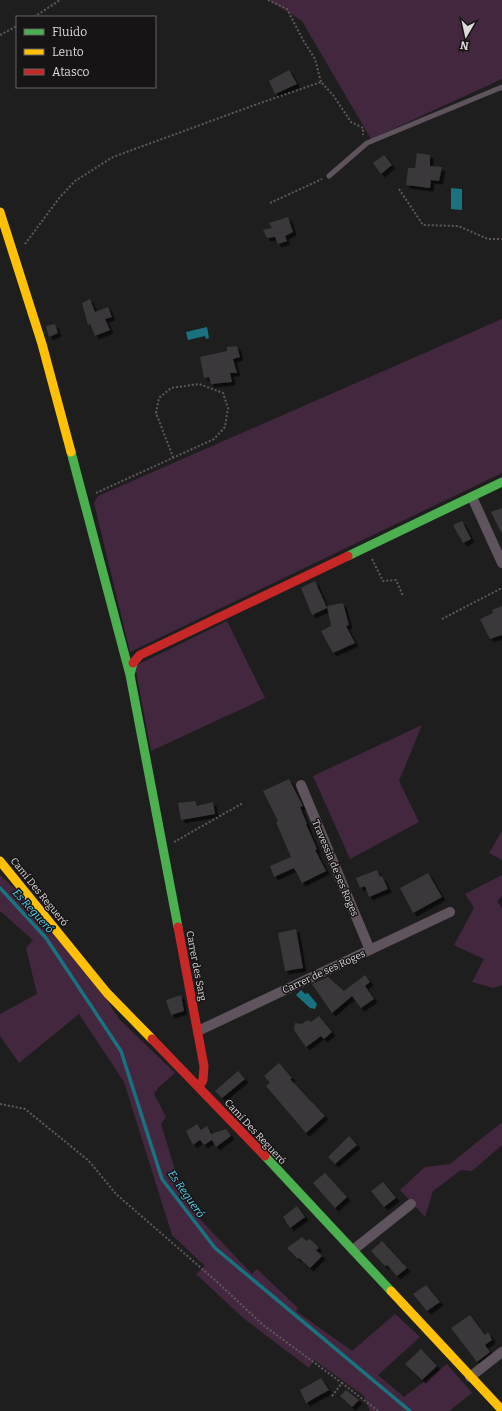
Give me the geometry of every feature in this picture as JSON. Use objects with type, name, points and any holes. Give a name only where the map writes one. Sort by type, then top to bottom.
[{"type":"street","name":"Carrer des Sarg","points":[[0,212],[42,344],[130,675],[204,1066],[204,1077],[202,1084],[199,1087]]},
{"type":"street","points":[[130,675],[132,664],[140,655],[502,482]]},
{"type":"street","points":[[472,497],[502,563]]},
{"type":"street","name":"Travessia de ses Roges","points":[[301,785],[370,950]]},
{"type":"street","name":"Camí Des Regueró","points":[[0,861],[107,993],[199,1087],[353,1250],[470,1377],[502,1409]]},
{"type":"street","name":"Carrer de ses Roges","points":[[198,1031],[450,912]]},
{"type":"street","points":[[353,1250],[411,1204]]},
{"type":"street","points":[[470,1377],[502,1352]]},
{"type":"lane","points":[[329,176],[368,143],[502,87]]},
{"type":"path","points":[[36,16],[60,0]]},
{"type":"path","points":[[268,0],[287,9],[302,40],[315,59],[321,82],[333,95],[351,122],[363,128],[363,137],[368,143]]},
{"type":"path","points":[[0,35],[16,27]]},
{"type":"path","points":[[14,258],[60,198],[75,181],[113,157],[321,82]]},
{"type":"path","points":[[270,203],[329,176]]},
{"type":"path","points":[[399,189],[423,225],[458,226],[488,240],[502,239]]},
{"type":"path","points":[[84,500],[102,490],[173,458],[214,439],[225,427],[228,408],[222,393],[200,384],[171,388],[159,398],[156,413],[173,458]]},
{"type":"path","points":[[366,548],[384,581],[396,580],[403,596]]},
{"type":"path","points":[[442,619],[502,588]]},
{"type":"path","points":[[162,848],[243,804]]},
{"type":"path","points":[[0,1104],[25,1109],[89,1161],[116,1194],[216,1281],[263,1325],[378,1411]]},
{"type":"path","points":[[332,1396],[342,1383]]},
{"type":"shaded area","points":[[269,0],[502,0],[502,79],[371,139],[302,21]]},
{"type":"shaded area","points":[[502,319],[502,473],[130,652],[94,503],[98,496]]},
{"type":"shaded area","points":[[227,621],[265,698],[151,751],[135,666]]},
{"type":"shaded area","points":[[422,725],[399,781],[419,822],[350,859],[313,776]]},
{"type":"shaded area","points":[[502,831],[502,860],[489,853]]},
{"type":"shaded area","points":[[0,875],[24,897],[100,989],[119,1019],[175,1073],[158,1088],[154,1094],[166,1117],[161,1124],[175,1170],[197,1216],[252,1274],[257,1269],[298,1308],[296,1311],[352,1351],[395,1314],[420,1337],[378,1375],[404,1397],[447,1364],[472,1393],[449,1411],[370,1411],[364,1396],[314,1360],[309,1368],[242,1317],[196,1274],[205,1266],[172,1235],[124,1082],[79,1014],[19,1063],[0,1036],[0,1014],[37,994],[26,948],[33,940],[0,911]]},
{"type":"shaded area","points":[[502,875],[502,896],[497,901],[502,908],[502,985],[493,988],[472,982],[484,959],[454,945],[474,908],[465,894]]},
{"type":"shaded area","points":[[502,1122],[502,1145],[472,1171],[461,1170],[433,1191],[425,1217],[400,1190],[425,1167],[450,1164]]},
{"type":"water","points":[[451,188],[462,189],[462,210],[451,209]]},
{"type":"water","points":[[207,327],[209,338],[206,339],[205,336],[188,340],[186,332]]},
{"type":"water","points":[[301,990],[305,994],[308,993],[317,1004],[315,1009],[310,1008],[296,995]]},
{"type":"building","points":[[289,70],[297,84],[275,94],[269,81]]},
{"type":"building","points":[[417,153],[430,155],[430,166],[442,167],[439,181],[431,180],[430,188],[406,185],[408,168],[415,168]]},
{"type":"building","points":[[384,155],[392,165],[381,174],[373,163]]},
{"type":"building","points":[[288,217],[293,232],[285,236],[287,241],[278,244],[275,237],[267,238],[263,230],[272,228],[269,223]]},
{"type":"building","points":[[90,299],[95,312],[108,307],[112,317],[105,319],[110,330],[95,336],[90,324],[88,325],[82,303]]},
{"type":"building","points":[[55,324],[58,333],[49,337],[46,326]]},
{"type":"building","points":[[237,346],[240,357],[233,359],[237,373],[230,373],[232,382],[211,384],[209,377],[204,378],[200,357],[227,351],[227,347]]},
{"type":"building","points":[[502,508],[502,534],[491,512]]},
{"type":"building","points":[[462,521],[471,539],[463,543],[453,525]]},
{"type":"building","points":[[315,581],[327,608],[312,615],[301,588]]},
{"type":"building","points":[[343,603],[349,625],[346,626],[355,643],[333,653],[321,631],[331,626],[327,606]]},
{"type":"building","points":[[502,606],[502,635],[490,639],[480,619],[493,613],[492,610]]},
{"type":"building","points":[[289,779],[303,806],[300,807],[317,849],[315,850],[326,871],[302,883],[294,868],[274,877],[270,866],[291,857],[276,822],[278,821],[263,791]]},
{"type":"building","points":[[195,801],[197,806],[213,802],[215,814],[181,820],[178,803]]},
{"type":"building","points":[[377,870],[380,877],[382,876],[388,889],[369,897],[365,886],[360,888],[356,878]]},
{"type":"building","points":[[428,873],[442,897],[413,913],[400,888]]},
{"type":"building","points":[[296,929],[303,968],[285,971],[278,933]]},
{"type":"building","points":[[365,975],[370,982],[365,986],[374,999],[361,1008],[352,996],[332,1013],[312,984],[328,977],[344,991]]},
{"type":"building","points":[[181,995],[184,1011],[171,1015],[166,1000]]},
{"type":"building","points":[[319,1016],[332,1032],[324,1039],[321,1036],[306,1047],[294,1030],[295,1023],[302,1024],[308,1020],[311,1022]]},
{"type":"building","points":[[279,1063],[292,1078],[290,1079],[325,1116],[306,1133],[266,1086],[270,1083],[264,1076]]},
{"type":"building","points":[[238,1071],[245,1079],[222,1098],[215,1091]]},
{"type":"building","points":[[197,1124],[201,1130],[207,1126],[211,1134],[226,1129],[231,1136],[216,1147],[212,1140],[204,1145],[200,1140],[193,1145],[186,1131]]},
{"type":"building","points":[[349,1136],[357,1145],[335,1164],[328,1157]]},
{"type":"building","points":[[325,1173],[347,1197],[335,1208],[313,1183]]},
{"type":"building","points":[[383,1182],[396,1198],[384,1207],[371,1191]]},
{"type":"building","points":[[297,1206],[305,1217],[290,1228],[283,1217]]},
{"type":"building","points":[[302,1237],[306,1241],[310,1239],[319,1248],[316,1250],[322,1256],[310,1268],[287,1248]]},
{"type":"building","points":[[382,1241],[407,1268],[397,1276],[371,1251]]},
{"type":"building","points":[[426,1285],[440,1302],[427,1311],[413,1294]]},
{"type":"building","points":[[470,1315],[485,1335],[488,1332],[492,1340],[485,1345],[490,1352],[477,1362],[451,1328]]},
{"type":"building","points":[[421,1349],[437,1366],[422,1380],[405,1364]]},
{"type":"building","points":[[321,1378],[329,1390],[306,1403],[300,1390]]},
{"type":"building","points":[[346,1390],[359,1400],[352,1407],[340,1396]]},
{"type":"waterway","name":"Es Regueró","points":[[0,888],[46,938],[121,1051],[162,1179],[215,1248],[410,1411]]},
{"type":"traffic: fast","points":[[71,452],[130,675]]},
{"type":"traffic: fast","points":[[348,556],[502,482]]},
{"type":"traffic: fast","points":[[133,663],[130,675],[178,927]]},
{"type":"traffic: fast","points":[[265,1156],[391,1291]]},
{"type":"traffic: slow","points":[[0,212],[42,344],[71,452]]},
{"type":"traffic: slow","points":[[0,861],[107,993],[152,1039]]},
{"type":"traffic: slow","points":[[391,1291],[502,1410]]},
{"type":"traffic: jam","points":[[133,663],[140,655],[348,556]]},
{"type":"traffic: jam","points":[[178,927],[204,1066],[203,1080],[199,1087]]},
{"type":"traffic: jam","points":[[152,1039],[265,1156]]}]
